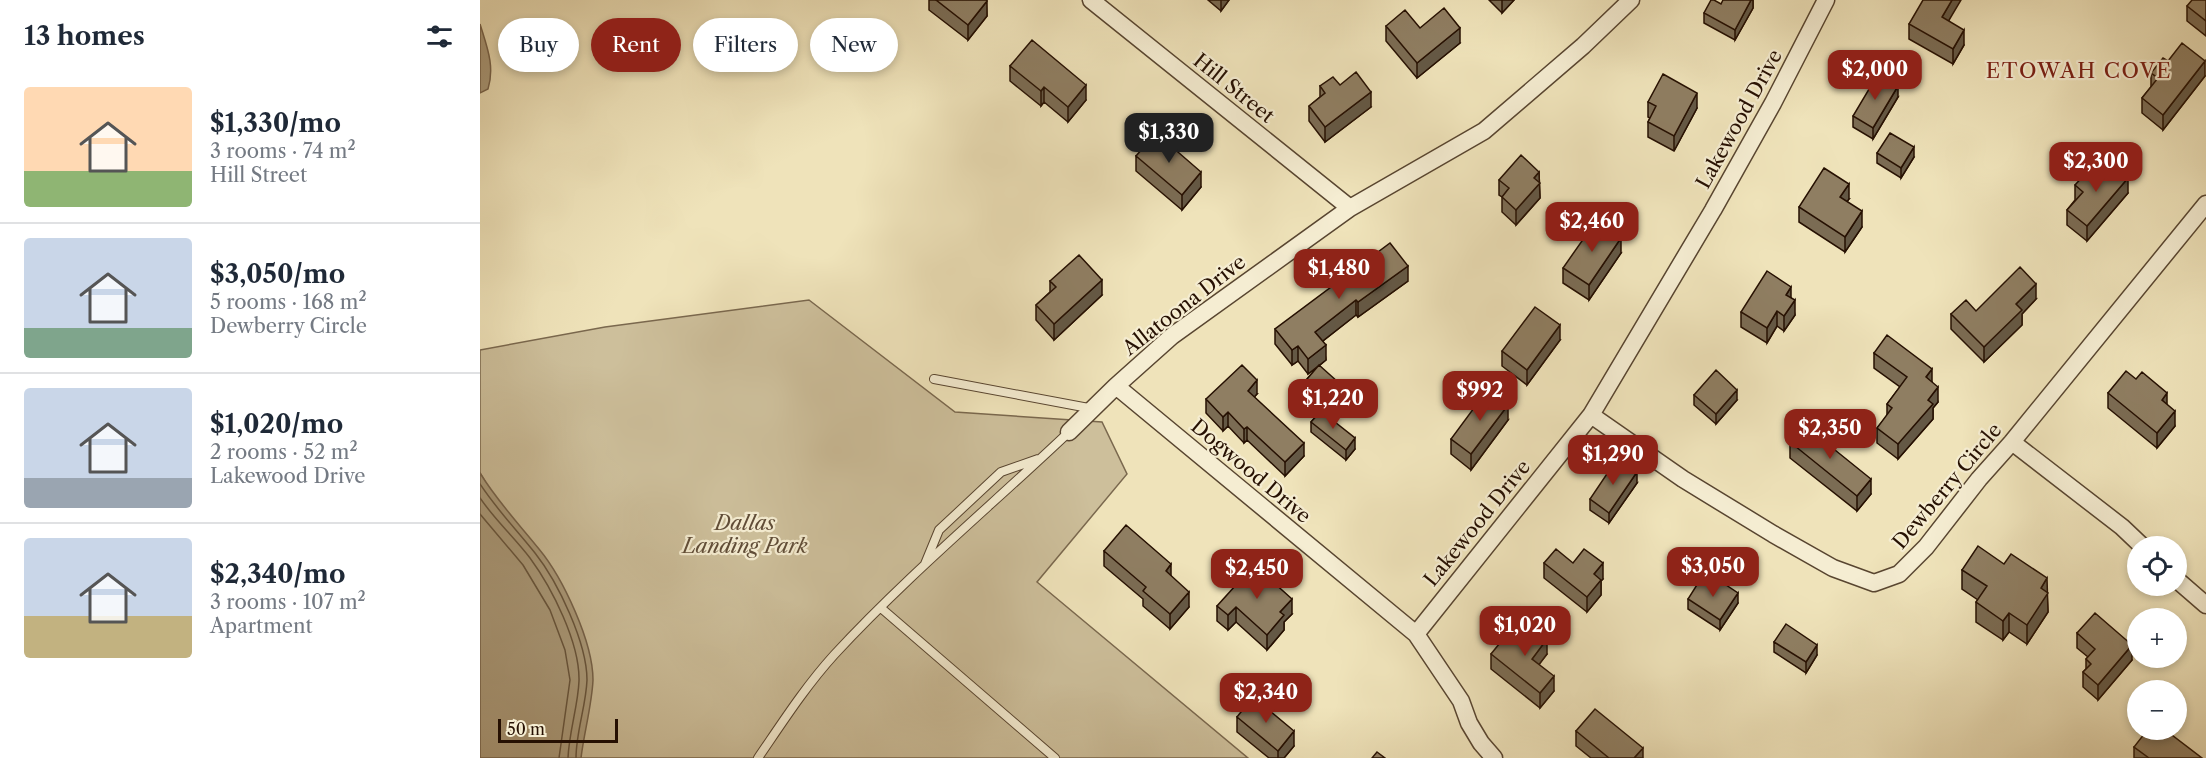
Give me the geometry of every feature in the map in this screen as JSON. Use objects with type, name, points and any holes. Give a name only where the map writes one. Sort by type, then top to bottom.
[{"type":"street","name":"Hill Street","points":[[1091,0],[1350,208]]},
{"type":"street","name":"Allatoona Drive","points":[[1069,432],[1172,336],[1350,208],[1485,130],[1583,46],[1631,0]]},
{"type":"street","name":"Lakewood Drive","points":[[1416,634],[1591,415],[1713,210],[1773,103],[1826,0]]},
{"type":"street","name":"Dewberry Circle","points":[[1591,415],[1683,479],[1773,534],[1833,568],[1874,583],[1899,574],[1926,547],[1979,479],[2012,442],[2206,204]]},
{"type":"street","name":"Dogwood Drive","points":[[1116,386],[1416,634]]},
{"type":"street","points":[[2012,442],[2131,536]]},
{"type":"street","points":[[2187,588],[2206,604]]},
{"type":"street","points":[[1416,634],[1461,701],[1469,723],[1481,743],[1494,758]]},
{"type":"lane","points":[[934,379],[1094,409]]},
{"type":"lane","name":"Allatoona Drive","points":[[758,758],[798,699],[834,656],[924,567],[939,530],[1001,472],[1041,458],[1069,432]]},
{"type":"lane","points":[[924,567],[1041,458]]},
{"type":"lane","points":[[880,608],[1055,758]]},
{"type":"green space","name":"Dallas Landing Park","points":[[809,300],[955,412],[1102,422],[1127,474],[1037,582],[1248,758],[569,758],[485,481],[480,473],[480,350],[605,327]]},
{"type":"water","points":[[480,24],[491,72],[488,89],[480,93]]},
{"type":"water","points":[[480,473],[558,576],[582,629],[592,665],[593,680],[581,758],[480,758]]},
{"type":"building","points":[[936,0],[986,0],[987,1],[968,25]]},
{"type":"building","points":[[1711,0],[1721,4],[1723,0],[1751,0],[1735,30],[1704,13]]},
{"type":"building","points":[[1923,0],[1952,0],[1942,17],[1964,30],[1953,49],[1909,24]]},
{"type":"building","points":[[2192,0],[2206,0],[2206,21],[2187,6]]},
{"type":"building","points":[[1444,8],[1460,28],[1417,63],[1386,26],[1405,10],[1420,28]]},
{"type":"building","points":[[1032,40],[1086,85],[1068,107],[1044,87],[1041,91],[1010,66]]},
{"type":"building","points":[[2182,43],[2205,61],[2163,115],[2142,98],[2158,78],[2151,73],[2163,58],[2168,61]]},
{"type":"building","points":[[1356,72],[1371,92],[1325,127],[1309,106],[1325,93],[1320,86],[1333,77],[1340,85]]},
{"type":"building","points":[[1663,74],[1697,93],[1674,136],[1648,122],[1656,106],[1648,102]]},
{"type":"building","points":[[1878,74],[1898,86],[1873,128],[1853,116]]},
{"type":"building","points":[[1156,133],[1201,172],[1182,195],[1136,156]]},
{"type":"building","points":[[1890,133],[1914,147],[1901,168],[1877,153]]},
{"type":"building","points":[[1521,155],[1539,172],[1534,178],[1540,183],[1516,210],[1502,197],[1509,188],[1499,180]]},
{"type":"building","points":[[2109,161],[2128,178],[2087,226],[2067,210],[2083,192],[2075,185],[2087,172],[2094,179]]},
{"type":"building","points":[[1824,168],[1849,184],[1840,197],[1862,211],[1845,237],[1799,207]]},
{"type":"building","points":[[1596,221],[1621,238],[1589,285],[1563,268]]},
{"type":"building","points":[[1390,243],[1408,266],[1358,302],[1356,300],[1315,332],[1326,345],[1308,359],[1298,346],[1292,350],[1275,329]]},
{"type":"building","points":[[1079,255],[1102,280],[1054,324],[1036,305],[1056,287],[1050,281]]},
{"type":"building","points":[[2020,267],[2036,284],[2016,304],[2022,310],[1984,347],[1951,314],[1966,300],[1976,311]]},
{"type":"building","points":[[1767,271],[1791,287],[1786,295],[1795,300],[1784,316],[1777,311],[1767,328],[1741,312]]},
{"type":"building","points":[[1535,307],[1560,325],[1527,370],[1502,351]]},
{"type":"building","points":[[1887,335],[1932,369],[1926,377],[1938,387],[1928,400],[1933,404],[1898,444],[1877,428],[1892,408],[1887,404],[1907,377],[1874,353]]},
{"type":"building","points":[[1242,365],[1257,380],[1248,391],[1304,443],[1285,462],[1247,427],[1244,429],[1228,412],[1223,417],[1206,399]]},
{"type":"building","points":[[1319,365],[1338,382],[1322,401],[1302,385]]},
{"type":"building","points":[[1716,370],[1737,390],[1716,414],[1694,395]]},
{"type":"building","points":[[2126,371],[2136,379],[2142,372],[2167,393],[2162,400],[2175,411],[2157,433],[2108,393]]},
{"type":"building","points":[[1488,389],[1508,405],[1471,454],[1451,439]]},
{"type":"building","points":[[1321,411],[1355,438],[1346,450],[1311,422]]},
{"type":"building","points":[[1804,425],[1871,479],[1857,496],[1790,442]]},
{"type":"building","points":[[1617,459],[1637,472],[1609,513],[1590,499]]},
{"type":"building","points":[[1126,525],[1171,564],[1166,571],[1189,592],[1170,614],[1143,591],[1146,587],[1104,551]]},
{"type":"building","points":[[1978,546],[2004,564],[2011,554],[2047,578],[2041,588],[2048,593],[2027,625],[2009,613],[2003,621],[1976,602],[1987,586],[1962,570]]},
{"type":"building","points":[[1556,549],[1573,563],[1584,549],[1603,563],[1594,574],[1601,580],[1587,597],[1544,563]]},
{"type":"building","points":[[1254,565],[1292,599],[1280,612],[1284,615],[1267,635],[1236,607],[1228,615],[1217,606]]},
{"type":"building","points":[[1700,580],[1714,589],[1720,581],[1738,593],[1720,620],[1688,599]]},
{"type":"building","points":[[2095,613],[2127,641],[2127,651],[2098,685],[2083,672],[2091,664],[2086,659],[2095,649],[2077,633]]},
{"type":"building","points":[[1526,622],[1547,639],[1532,659],[1554,676],[1540,693],[1491,654],[1504,638],[1511,642]]},
{"type":"building","points":[[1786,624],[1817,645],[1806,662],[1774,642]]},
{"type":"building","points":[[1253,697],[1294,731],[1278,751],[1237,717]]},
{"type":"building","points":[[1595,709],[1643,748],[1634,758],[1609,758],[1576,731]]},
{"type":"building","points":[[2139,740],[2178,740],[2202,758],[2149,758],[2134,747]]},
{"type":"building","points":[[1377,752],[1385,758],[1372,758]]},
{"type":"district","name":"ETOWAH COVE","points":[[2079,70]]}]
